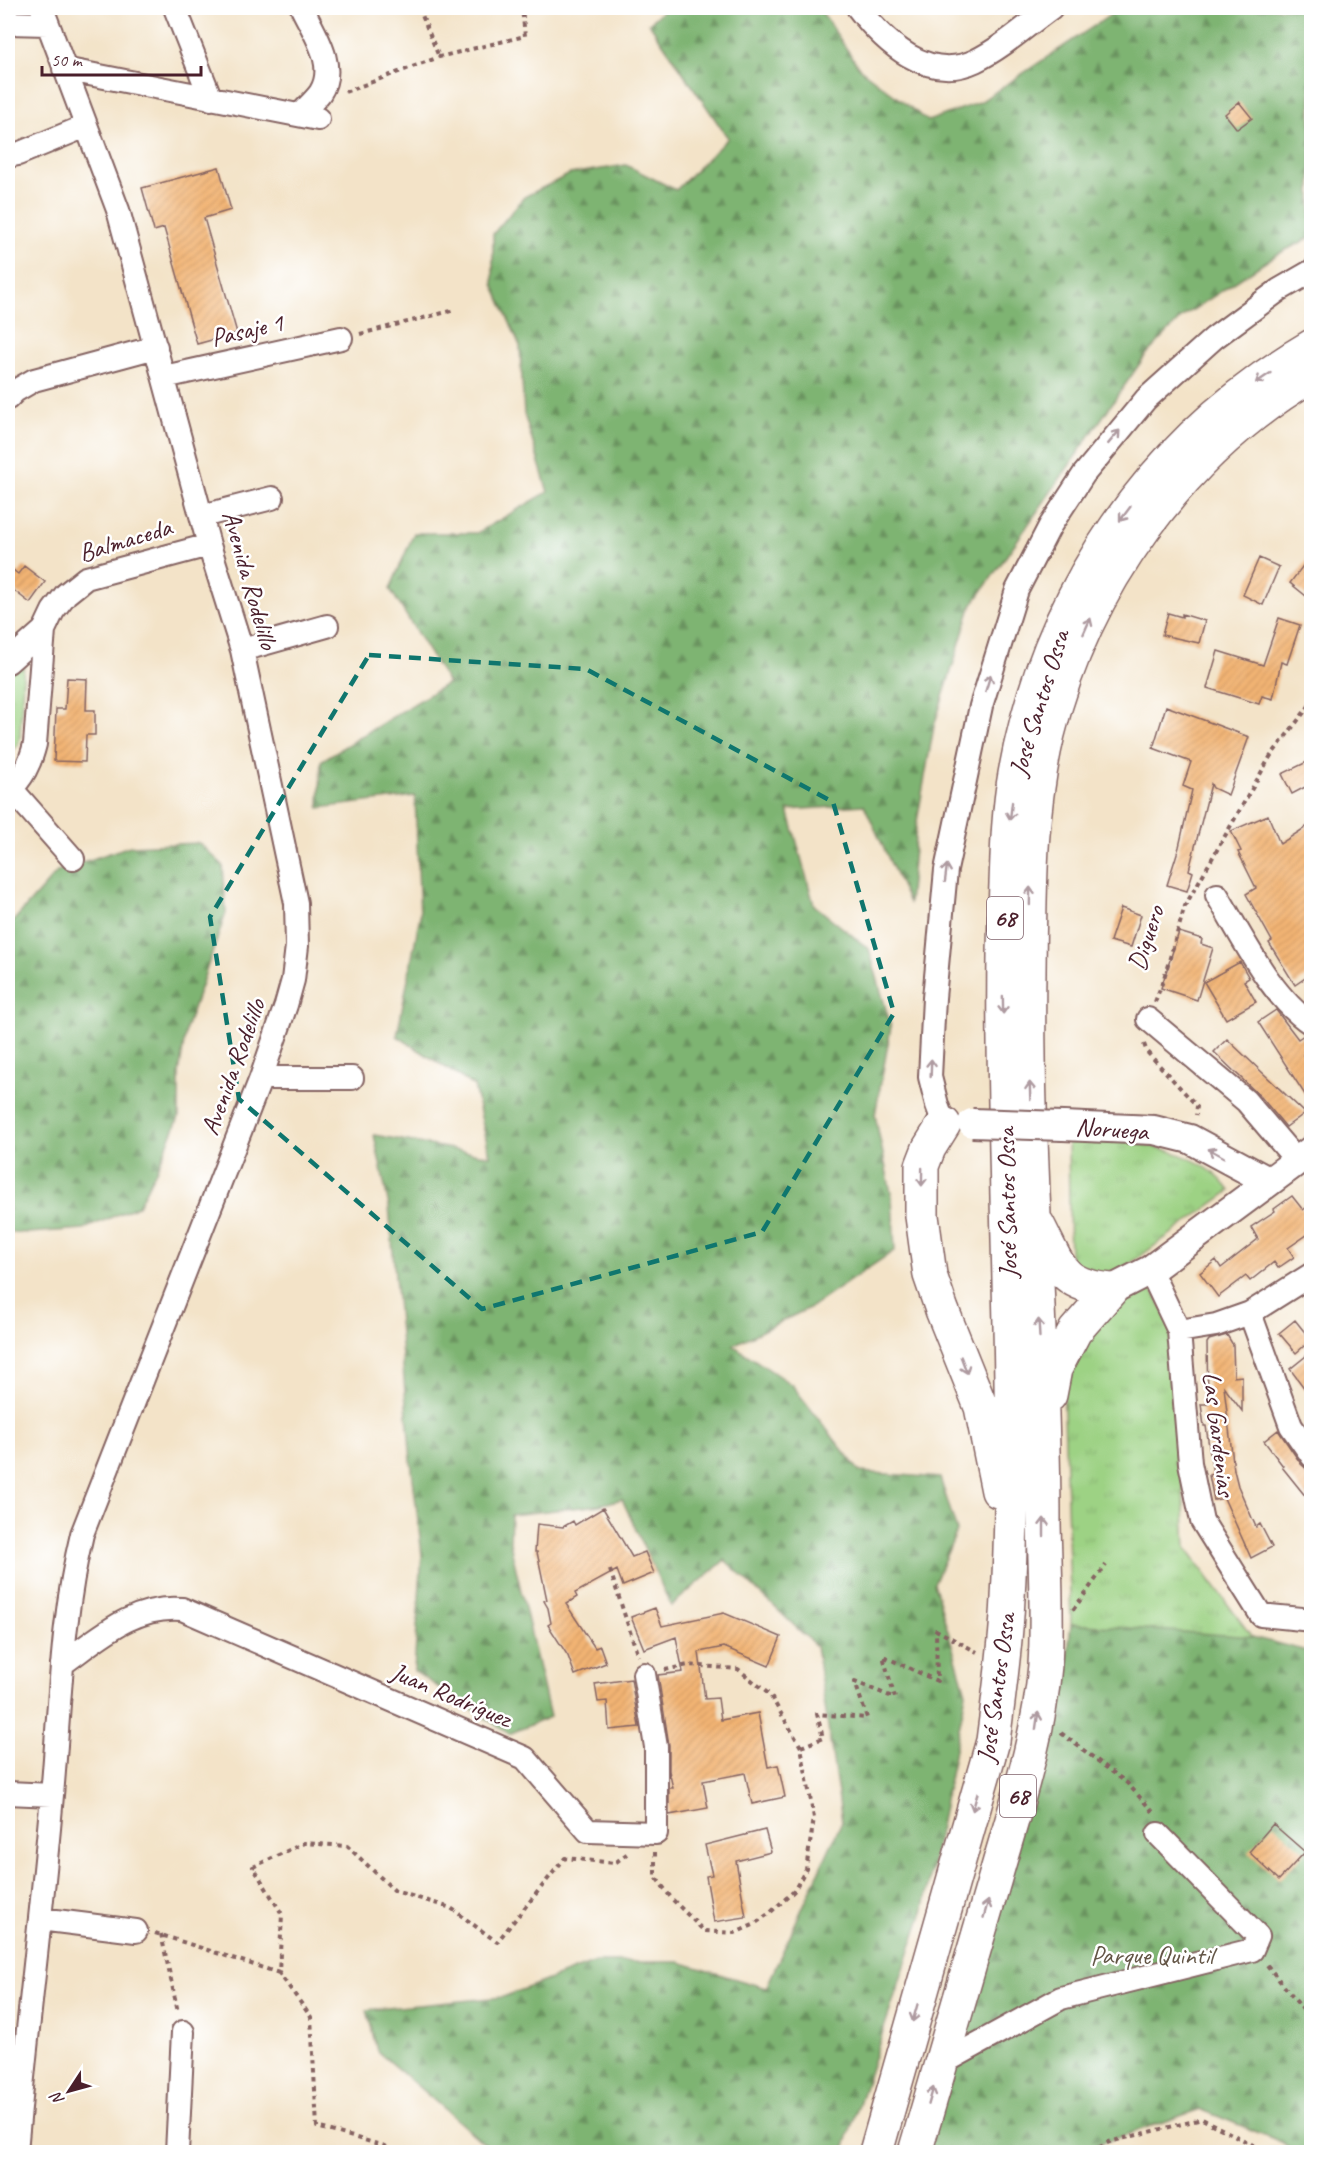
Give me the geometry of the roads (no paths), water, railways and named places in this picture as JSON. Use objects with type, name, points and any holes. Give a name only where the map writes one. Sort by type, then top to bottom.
[{"type":"highway","name":"José Santos Ossa","points":[[876,2152],[993,1741],[1002,1673],[1008,1600],[1012,1452],[1002,999],[1007,838],[1015,774],[1050,651],[1084,575],[1114,528],[1152,478],[1189,438],[1241,393],[1311,346]]},
{"type":"highway","name":"José Santos Ossa","points":[[915,2152],[1035,1740],[1045,1664],[1044,1428],[1033,1216],[1028,1022],[1033,815],[1048,733],[1060,693],[1091,616],[1111,580],[1156,512],[1189,474],[1240,426],[1311,375]]},
{"type":"highway","points":[[958,1124],[929,1148],[922,1166],[922,1216],[930,1275],[981,1407],[1002,1522],[1008,1600]]},
{"type":"highway","points":[[1033,1216],[1069,1278],[1092,1288],[1111,1290]]},
{"type":"highway","points":[[1044,1428],[1055,1369],[1075,1331],[1111,1290]]},
{"type":"main road","name":"Noruega","points":[[958,1124],[1154,1130],[1190,1139],[1268,1181]]},
{"type":"main road","points":[[1111,1290],[1150,1269],[1304,1155]]},
{"type":"street","points":[[175,8],[211,99]]},
{"type":"street","points":[[64,69],[309,117],[328,72],[325,57],[302,8]]},
{"type":"street","points":[[858,8],[898,50],[920,62],[938,67],[954,67],[973,62],[993,51],[1051,8]]},
{"type":"street","points":[[8,23],[45,16]]},
{"type":"street","name":"Avenida Rodelillo","points":[[16,2152],[72,1575],[82,1534],[261,1078],[293,980],[297,946],[296,903],[242,650],[209,544],[118,210],[45,16]]},
{"type":"street","points":[[8,156],[86,126]]},
{"type":"street","points":[[958,1124],[937,1105],[930,1077],[934,998],[946,870],[981,706],[1017,590],[1050,526],[1084,474],[1146,399],[1214,338],[1279,290],[1311,271]]},
{"type":"street","name":"Pasaje 1","points":[[164,377],[341,338]]},
{"type":"street","points":[[8,398],[34,380],[156,347]]},
{"type":"street","points":[[202,516],[272,498]]},
{"type":"street","name":"Balmaceda","points":[[9,788],[23,776],[31,759],[35,744],[44,630],[53,611],[66,594],[86,578],[209,544]]},
{"type":"street","points":[[242,650],[327,626]]},
{"type":"street","name":"Balmaceda","points":[[8,662],[44,630]]},
{"type":"street","points":[[9,788],[74,859]]},
{"type":"street","points":[[1217,895],[1271,984],[1311,1024]]},
{"type":"street","points":[[1148,1019],[1246,1101],[1304,1155]]},
{"type":"street","points":[[261,1078],[352,1078]]},
{"type":"street","name":"Las Gardenias","points":[[1150,1269],[1179,1331],[1190,1463],[1202,1521],[1261,1615],[1311,1620]]},
{"type":"street","points":[[1179,1331],[1216,1325],[1250,1313],[1311,1274]]},
{"type":"street","points":[[1250,1313],[1291,1426],[1311,1456]]},
{"type":"street","name":"Juan Rodríguez","points":[[63,1664],[136,1615],[164,1607],[182,1609],[525,1758],[588,1831],[656,1833],[656,1747],[644,1674]]},
{"type":"street","points":[[8,1793],[52,1794]]},
{"type":"street","points":[[941,2064],[1061,1998],[1252,1950],[1258,1936],[1158,1825]]},
{"type":"street","points":[[40,1919],[136,1931]]},
{"type":"street","points":[[177,2152],[183,2032]]},
{"type":"park label","name":"Parque Quintil","points":[[1152,1955]]}]
